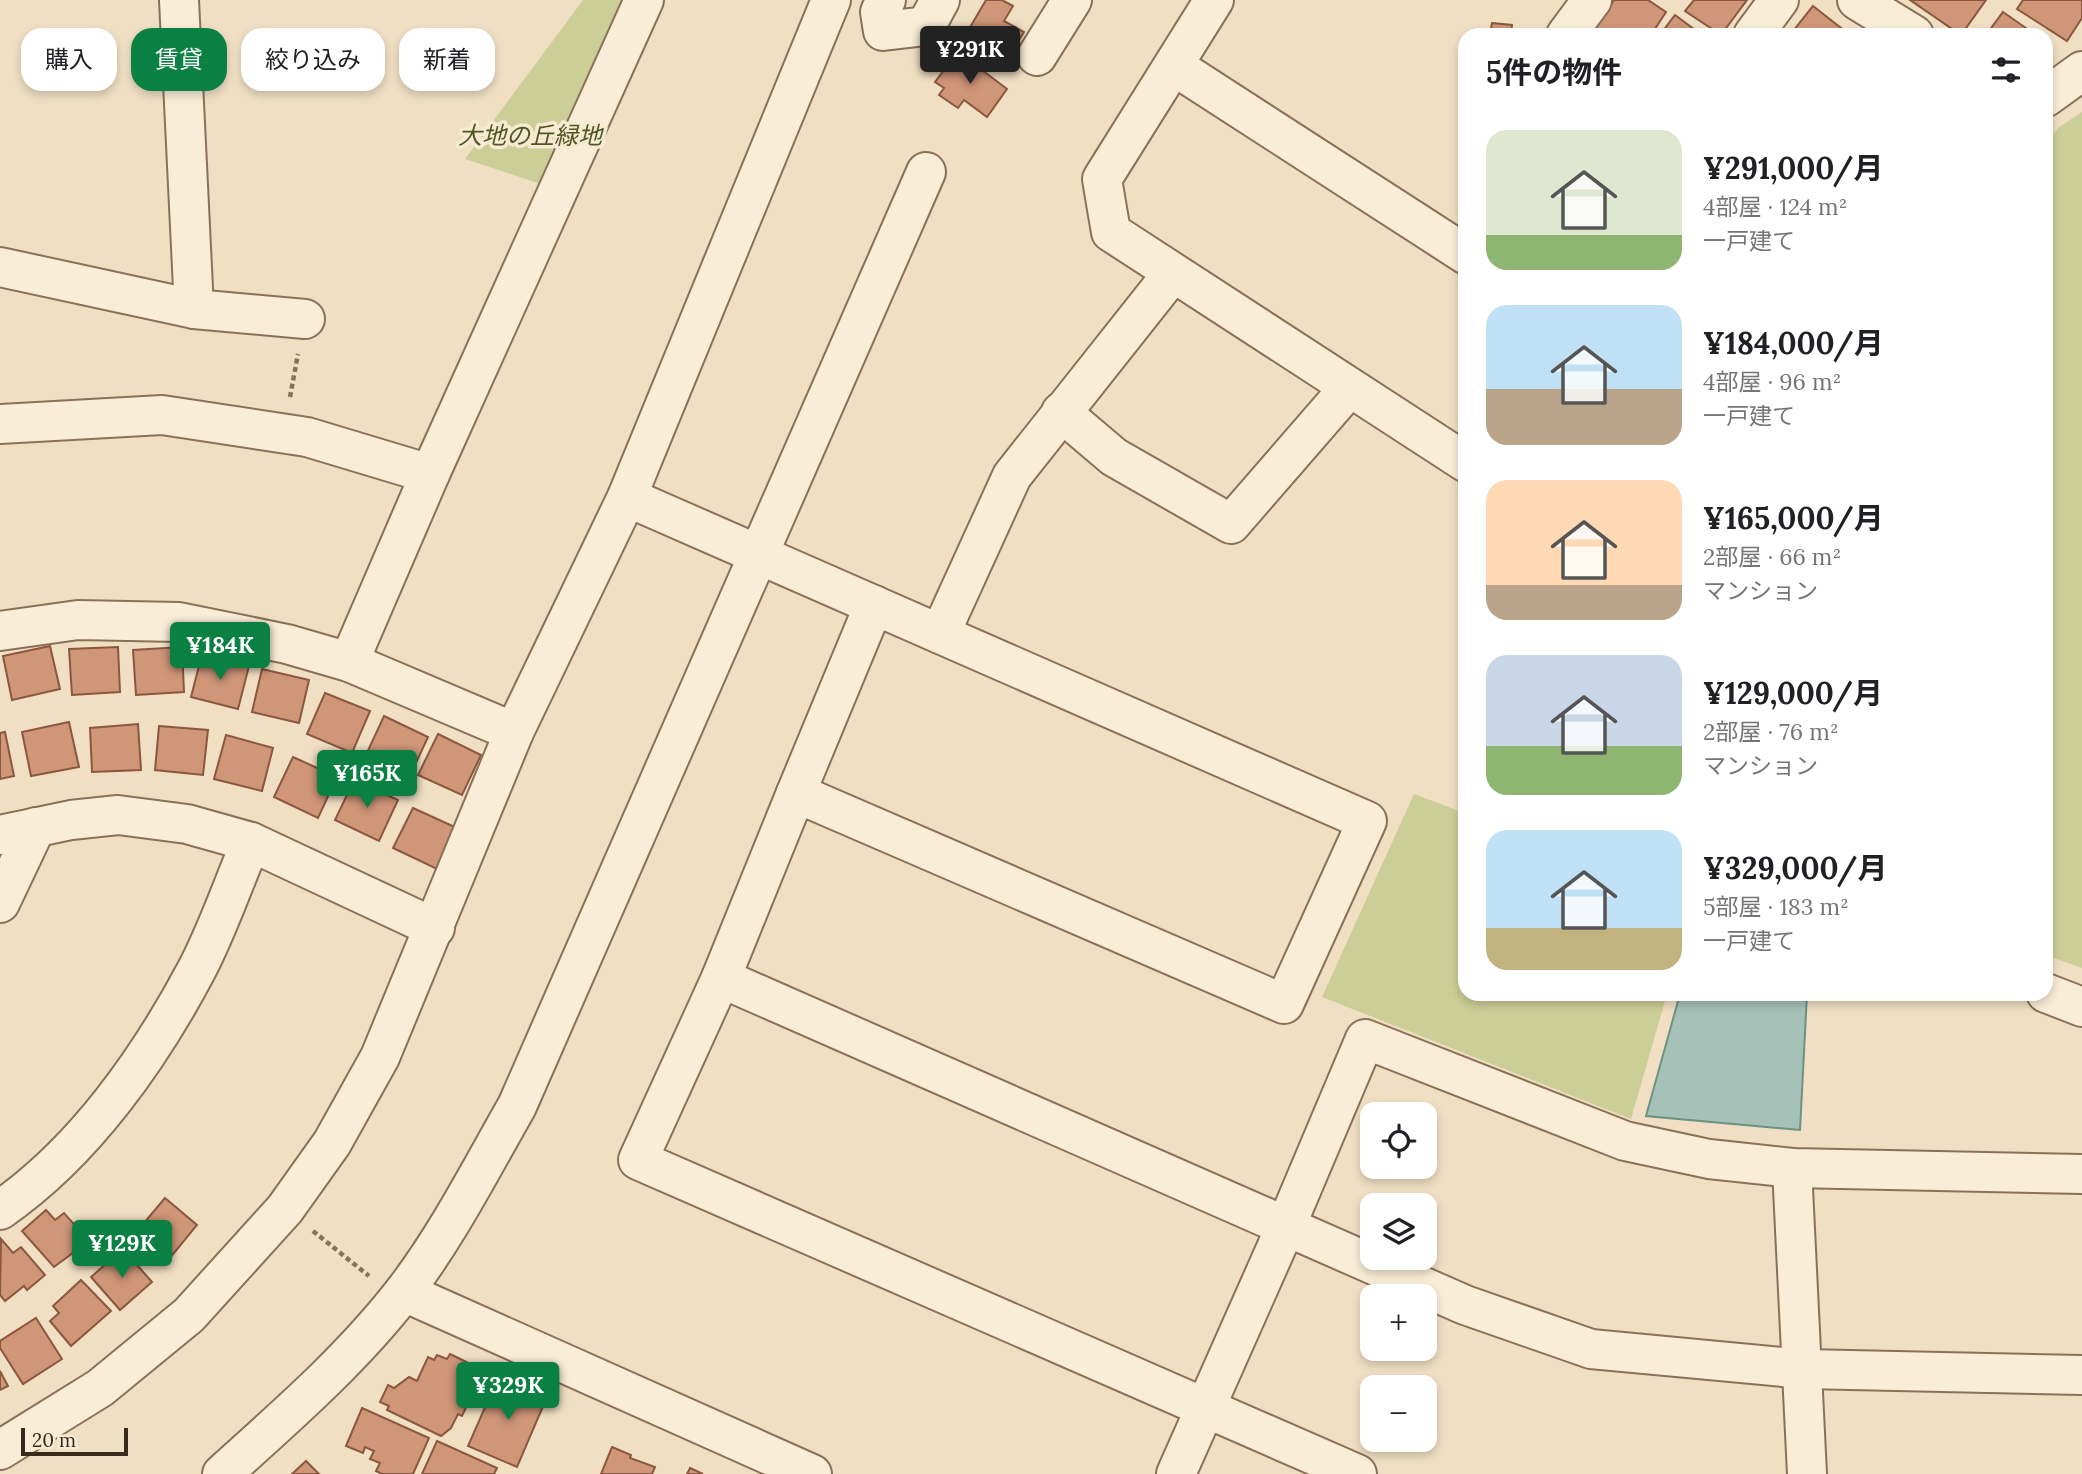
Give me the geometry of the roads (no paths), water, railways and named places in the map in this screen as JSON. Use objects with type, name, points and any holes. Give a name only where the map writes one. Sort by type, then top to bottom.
[{"type":"street","points":[[179,0],[194,309]]},
{"type":"street","points":[[349,662],[430,474],[644,0]]},
{"type":"street","points":[[0,1450],[100,1388],[189,1315],[285,1209],[332,1143],[380,1057],[514,732],[626,497],[831,0]]},
{"type":"street","points":[[886,0],[880,12],[883,31],[926,26],[940,0]]},
{"type":"street","points":[[1037,56],[1072,0]]},
{"type":"street","points":[[1214,0],[1102,179],[1111,232],[1458,458]]},
{"type":"street","points":[[1571,28],[1592,0]]},
{"type":"street","points":[[1758,28],[1779,0]]},
{"type":"street","points":[[1857,0],[1903,28]]},
{"type":"street","points":[[1174,66],[1458,249]]},
{"type":"street","points":[[2053,92],[2082,71]]},
{"type":"street","points":[[222,1474],[334,1373],[404,1292],[469,1191],[517,1107],[926,172]]},
{"type":"street","points":[[0,267],[194,309],[305,319]]},
{"type":"street","points":[[940,634],[1012,476],[1060,412],[1172,274]]},
{"type":"street","points":[[1060,412],[1114,457],[1231,524],[1349,388]]},
{"type":"street","points":[[0,424],[162,415],[306,437],[430,474]]},
{"type":"street","points":[[626,497],[1367,821],[1284,1004],[796,793]]},
{"type":"street","points":[[874,605],[721,978],[638,1160],[1357,1474]]},
{"type":"street","points":[[0,631],[78,620],[179,622],[287,643],[349,662],[514,732]]},
{"type":"street","points":[[0,903],[18,831],[118,815],[187,824],[251,842],[435,928]]},
{"type":"street","points":[[0,1210],[84,1135],[139,1063],[197,968],[251,842]]},
{"type":"street","points":[[721,978],[1465,1305],[1591,1349],[1804,1369],[2082,1375]]},
{"type":"street","points":[[2053,996],[2082,1007]]},
{"type":"street","points":[[1176,1474],[1365,1039],[1625,1141],[1709,1159],[1792,1168],[2082,1174]]},
{"type":"street","points":[[1792,1168],[1804,1369],[1807,1474]]},
{"type":"street","points":[[404,1292],[811,1474]]},
{"type":"water","points":[[1678,1001],[1807,1001],[1800,1130],[1646,1116]]},
{"type":"park label","name":"大地の丘緑地","points":[[530,136]]}]
